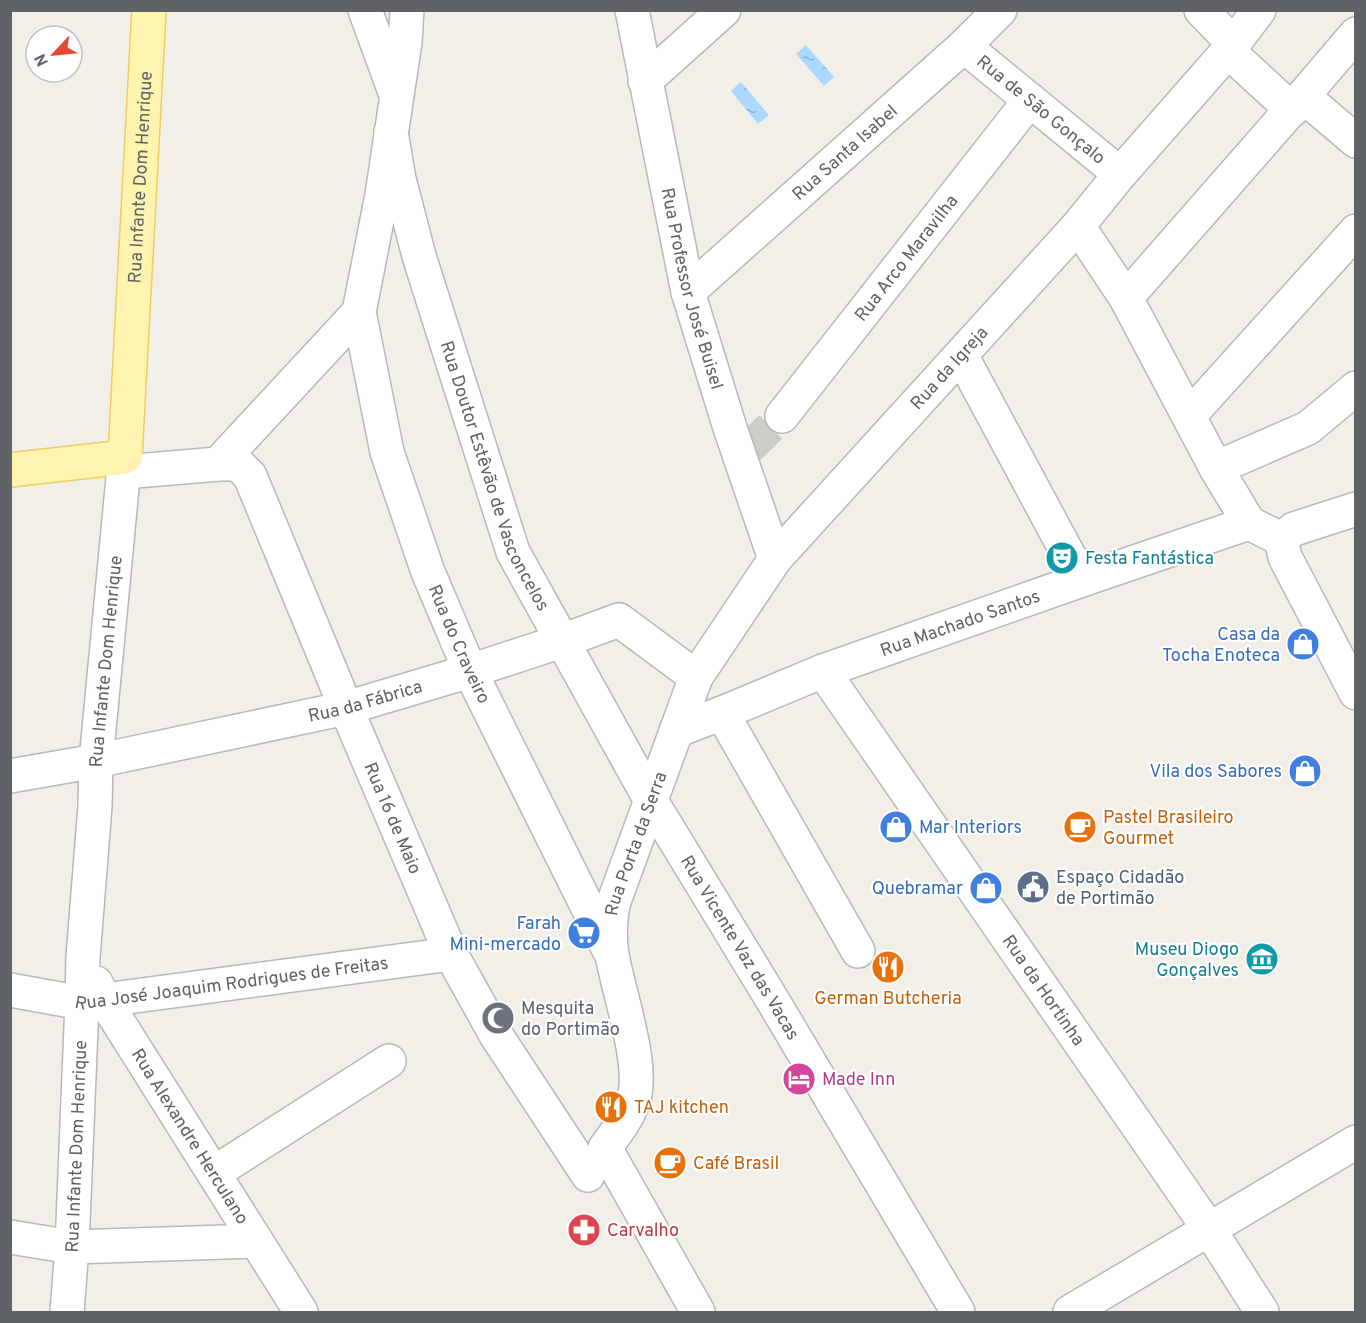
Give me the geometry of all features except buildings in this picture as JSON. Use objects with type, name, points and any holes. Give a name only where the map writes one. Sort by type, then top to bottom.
[{"type":"main road","name":"Rua Infante Dom Henrique","points":[[124,465],[149,10]]},
{"type":"main road","points":[[10,470],[124,465]]},
{"type":"street","points":[[365,10],[396,97]]},
{"type":"street","points":[[124,465],[218,464],[359,312],[382,195],[405,42],[407,10]]},
{"type":"street","name":"Rua Professor José Buisel","points":[[632,10],[688,292],[744,454],[775,559]]},
{"type":"street","points":[[645,81],[724,10]]},
{"type":"street","name":"Rua Santa Isabel","points":[[688,292],[964,46],[1000,10]]},
{"type":"street","points":[[1201,10],[1230,47],[1297,103],[1356,141]]},
{"type":"street","name":"Rua da Igreja","points":[[775,559],[1078,226],[1230,47],[1258,10]]},
{"type":"street","points":[[1126,298],[1356,34]]},
{"type":"street","name":"Rua de São Gonçalo","points":[[964,46],[1120,174]]},
{"type":"street","name":"Rua Arco Maravilha","points":[[782,416],[1030,100]]},
{"type":"street","name":"Rua Doutor Estêvão de Vasconcelos","points":[[391,132],[399,178],[418,256],[513,552],[650,799]]},
{"type":"street","points":[[1078,226],[1126,298],[1216,468],[1249,523],[1281,539]]},
{"type":"street","points":[[1189,416],[1356,231]]},
{"type":"street","name":"Rua do Craveiro","points":[[359,312],[387,452],[428,572],[470,671],[612,956]]},
{"type":"street","points":[[961,355],[1082,580]]},
{"type":"street","points":[[1216,468],[1308,428],[1356,388]]},
{"type":"street","name":"Rua 16 de Maio","points":[[218,464],[237,464],[250,476],[451,954],[496,1035],[588,1175]]},
{"type":"street","name":"Rua Infante Dom Henrique","points":[[83,957],[95,806],[96,761],[124,465]]},
{"type":"street","points":[[1281,539],[1294,529],[1356,509]]},
{"type":"street","name":"Rua Machado Santos","points":[[676,731],[823,671],[1249,523]]},
{"type":"street","points":[[1281,539],[1285,557],[1356,693]]},
{"type":"street","name":"Rua Porta da Serra","points":[[698,1312],[605,1148],[633,1103],[636,1085],[635,1061],[612,956],[609,928],[613,904],[696,677],[775,559]]},
{"type":"street","name":"Rua da Fábrica","points":[[10,776],[96,761],[346,708],[470,671],[620,620],[696,677]]},
{"type":"street","name":"Rua da Hortinha","points":[[823,671],[1209,1229],[1262,1312]]},
{"type":"street","points":[[722,713],[858,951]]},
{"type":"street","name":"Rua Vicente Vaz das Vacas","points":[[650,799],[958,1312]]},
{"type":"street","name":"Rua José Joaquim Rodrigues de Freitas","points":[[10,990],[94,1002],[451,954]]},
{"type":"street","name":"Rua Alexandre Herculano","points":[[83,957],[94,1002],[214,1173],[301,1312]]},
{"type":"street","name":"Rua Infante Dom Henrique","points":[[67,1312],[94,1002]]},
{"type":"street","points":[[214,1173],[389,1061]]},
{"type":"street","points":[[1070,1312],[1356,1142]]},
{"type":"street","points":[[10,1237],[72,1247],[256,1241]]},
{"type":"water","points":[[806,45],[834,77],[824,86],[796,54]]},
{"type":"water","points":[[741,82],[769,115],[758,124],[731,91]]},
{"type":"tunnel","points":[[747,450],[782,416]]},
{"type":"place","name":"Festa Fantástica","points":[[1062,558]]},
{"type":"place","name":"Casa da Tocha Enoteca","points":[[1303,644]]},
{"type":"place","name":"Vila dos Sabores","points":[[1305,771]]},
{"type":"place","name":"Mar Interiors","points":[[896,827]]},
{"type":"place","name":"Pastel Brasileiro Gourmet","points":[[1080,827]]},
{"type":"place","name":"Espaço Cidadão de Portimão","points":[[1033,887]]},
{"type":"place","name":"Quebramar","points":[[986,888]]},
{"type":"place","name":"Farah Mini-mercado","points":[[584,933]]},
{"type":"place","name":"Museu Diogo Gonçalves","points":[[1262,959]]},
{"type":"place","name":"German Butcheria","points":[[888,967]]},
{"type":"place","name":"Mesquita do Portimão","points":[[498,1018]]},
{"type":"place","name":"Made Inn","points":[[799,1079]]},
{"type":"place","name":"TAJ kitchen","points":[[611,1107]]},
{"type":"place","name":"Café Brasil","points":[[670,1163]]},
{"type":"place","name":"Carvalho","points":[[584,1230]]}]
